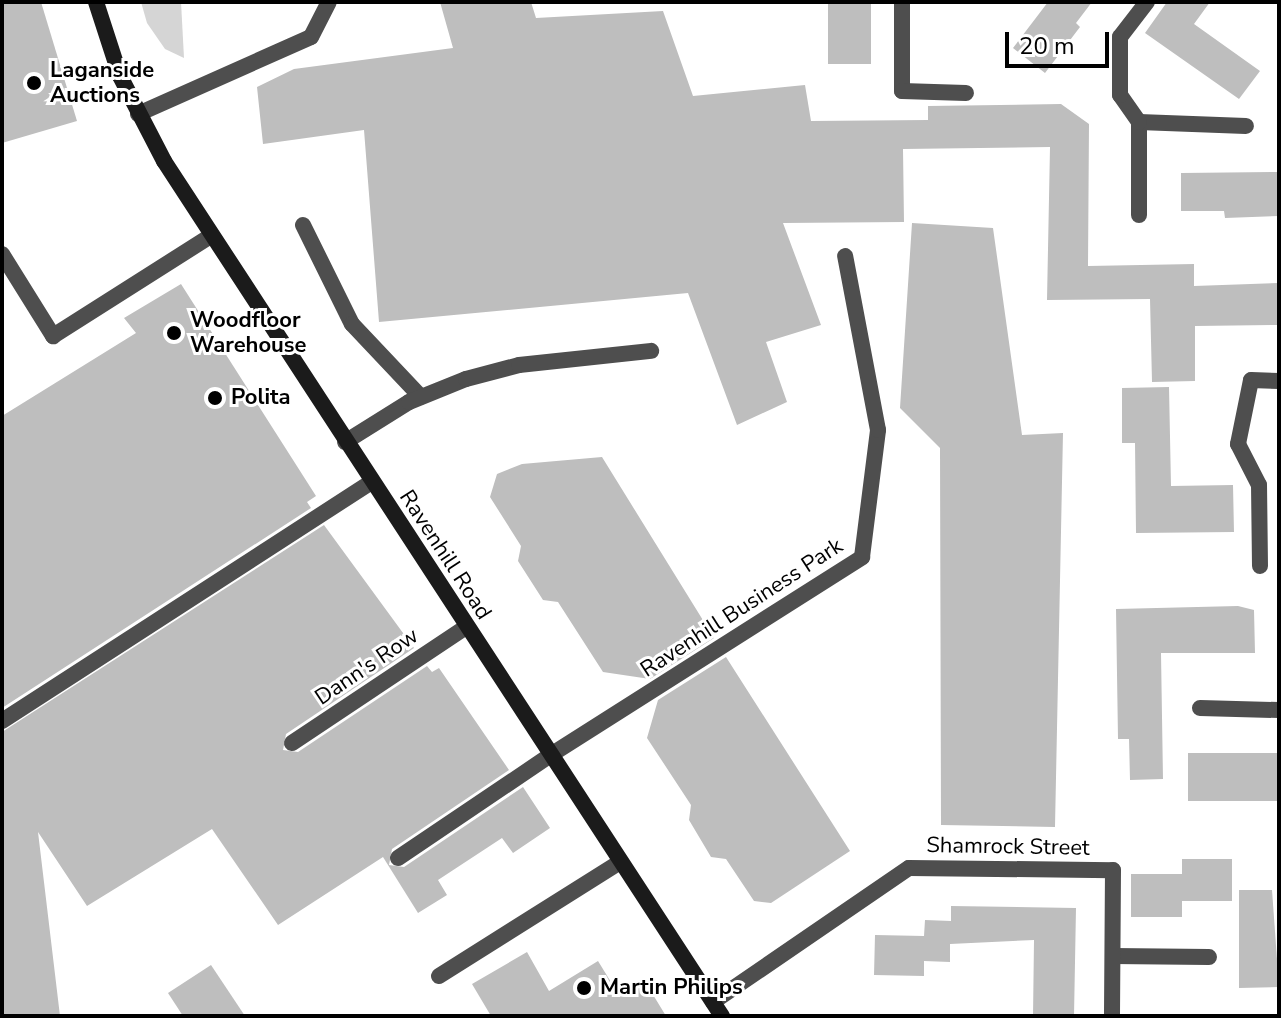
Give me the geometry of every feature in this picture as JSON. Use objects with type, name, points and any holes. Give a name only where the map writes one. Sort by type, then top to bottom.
[{"type":"main road","name":"Ravenhill Road","points":[[96,2],[138,114],[212,235],[549,756],[718,1009]]},
{"type":"street","points":[[138,114],[311,37],[329,2]]},
{"type":"street","points":[[902,2],[902,91],[966,93]]},
{"type":"street","points":[[1139,215],[1139,122],[1120,95],[1120,37],[1147,2]]},
{"type":"street","points":[[1139,122],[1246,126]]},
{"type":"street","points":[[303,225],[352,324],[421,397]]},
{"type":"street","points":[[2,254],[53,336],[212,235]]},
{"type":"street","name":"Ravenhill Business Park","points":[[549,756],[862,557],[878,430],[845,256]]},
{"type":"street","points":[[345,442],[421,397],[519,365],[651,351]]},
{"type":"street","points":[[1260,566],[1259,485],[1238,444],[1251,380],[1279,381]]},
{"type":"street","points":[[2,721],[371,482]]},
{"type":"street","name":"Dann's Row","points":[[292,743],[466,627]]},
{"type":"street","points":[[1200,708],[1279,710]]},
{"type":"street","points":[[398,858],[549,756]]},
{"type":"street","points":[[439,976],[620,862]]},
{"type":"street","name":"Shamrock Street","points":[[718,1009],[909,868],[1113,870],[1112,1016]]},
{"type":"street","points":[[1113,956],[1209,957]]},
{"type":"shaded area","points":[[141,2],[181,2],[184,58],[165,49],[147,23]]},
{"type":"building","name":"Laganside Auctions","points":[[2,2],[41,2],[77,121],[2,143]]},
{"type":"building","points":[[440,2],[531,2],[536,18],[663,11],[693,96],[805,85],[811,121],[928,120],[928,106],[1061,104],[1089,124],[1088,266],[1194,264],[1194,286],[1279,283],[1279,325],[1195,326],[1195,381],[1152,382],[1150,299],[1047,300],[1050,147],[903,149],[904,222],[783,223],[821,325],[766,342],[787,402],[737,425],[688,293],[379,322],[364,130],[263,144],[257,87],[294,69],[453,48]]},
{"type":"building","points":[[828,2],[871,2],[871,64],[828,64]]},
{"type":"building","points":[[1048,2],[1092,2],[1076,23],[1080,27],[1045,73],[1013,48]]},
{"type":"building","points":[[1167,2],[1210,2],[1194,24],[1260,71],[1239,99],[1145,33]]},
{"type":"building","points":[[1279,172],[1279,216],[1225,218],[1224,211],[1181,211],[1181,173]]},
{"type":"building","points":[[912,223],[993,228],[1022,435],[1063,433],[1055,827],[941,825],[940,448],[900,408]]},
{"type":"building","points":[[181,284],[316,496],[307,502],[311,508],[2,708],[2,416],[136,333],[124,318]]},
{"type":"building","points":[[1169,387],[1171,486],[1233,485],[1234,532],[1136,533],[1135,443],[1122,443],[1122,388]]},
{"type":"building","points":[[602,457],[714,638],[650,679],[603,672],[558,602],[543,600],[518,561],[521,546],[490,497],[497,474],[522,464]]},
{"type":"building","points":[[324,525],[414,648],[286,734],[283,750],[298,752],[427,666],[432,672],[439,668],[509,770],[392,849],[389,865],[404,867],[523,787],[550,828],[513,853],[502,838],[438,880],[447,895],[418,913],[383,857],[278,925],[212,829],[87,906],[38,832],[60,1016],[2,1016],[2,732]]},
{"type":"building","points":[[1238,606],[1254,610],[1255,653],[1161,653],[1163,779],[1130,780],[1129,739],[1118,739],[1116,609]]},
{"type":"building","points":[[726,657],[850,851],[771,903],[754,901],[726,859],[711,857],[689,820],[691,805],[647,738],[658,700]]},
{"type":"building","points":[[1188,753],[1279,753],[1279,801],[1188,801]]},
{"type":"building","points":[[1182,859],[1232,859],[1232,901],[1182,901],[1182,917],[1131,917],[1131,874],[1182,874]]},
{"type":"building","points":[[1239,890],[1272,890],[1279,987],[1239,988]]},
{"type":"building","points":[[951,906],[1076,908],[1074,1016],[1033,1016],[1034,940],[950,944],[950,962],[924,961],[924,976],[874,975],[875,935],[924,936],[925,920],[951,921]]},
{"type":"building","name":"Martin Philips","points":[[527,952],[549,991],[598,961],[619,995],[644,980],[666,1016],[491,1016],[472,984]]},
{"type":"building","points":[[211,965],[245,1016],[183,1016],[168,993]]},
{"type":"place","name":"Laganside Auctions","points":[[34,83]]},
{"type":"place","name":"Woodfloor Warehouse","points":[[174,333]]},
{"type":"place","name":"Polita","points":[[215,398]]},
{"type":"place","name":"Martin Philips","points":[[584,988]]}]
